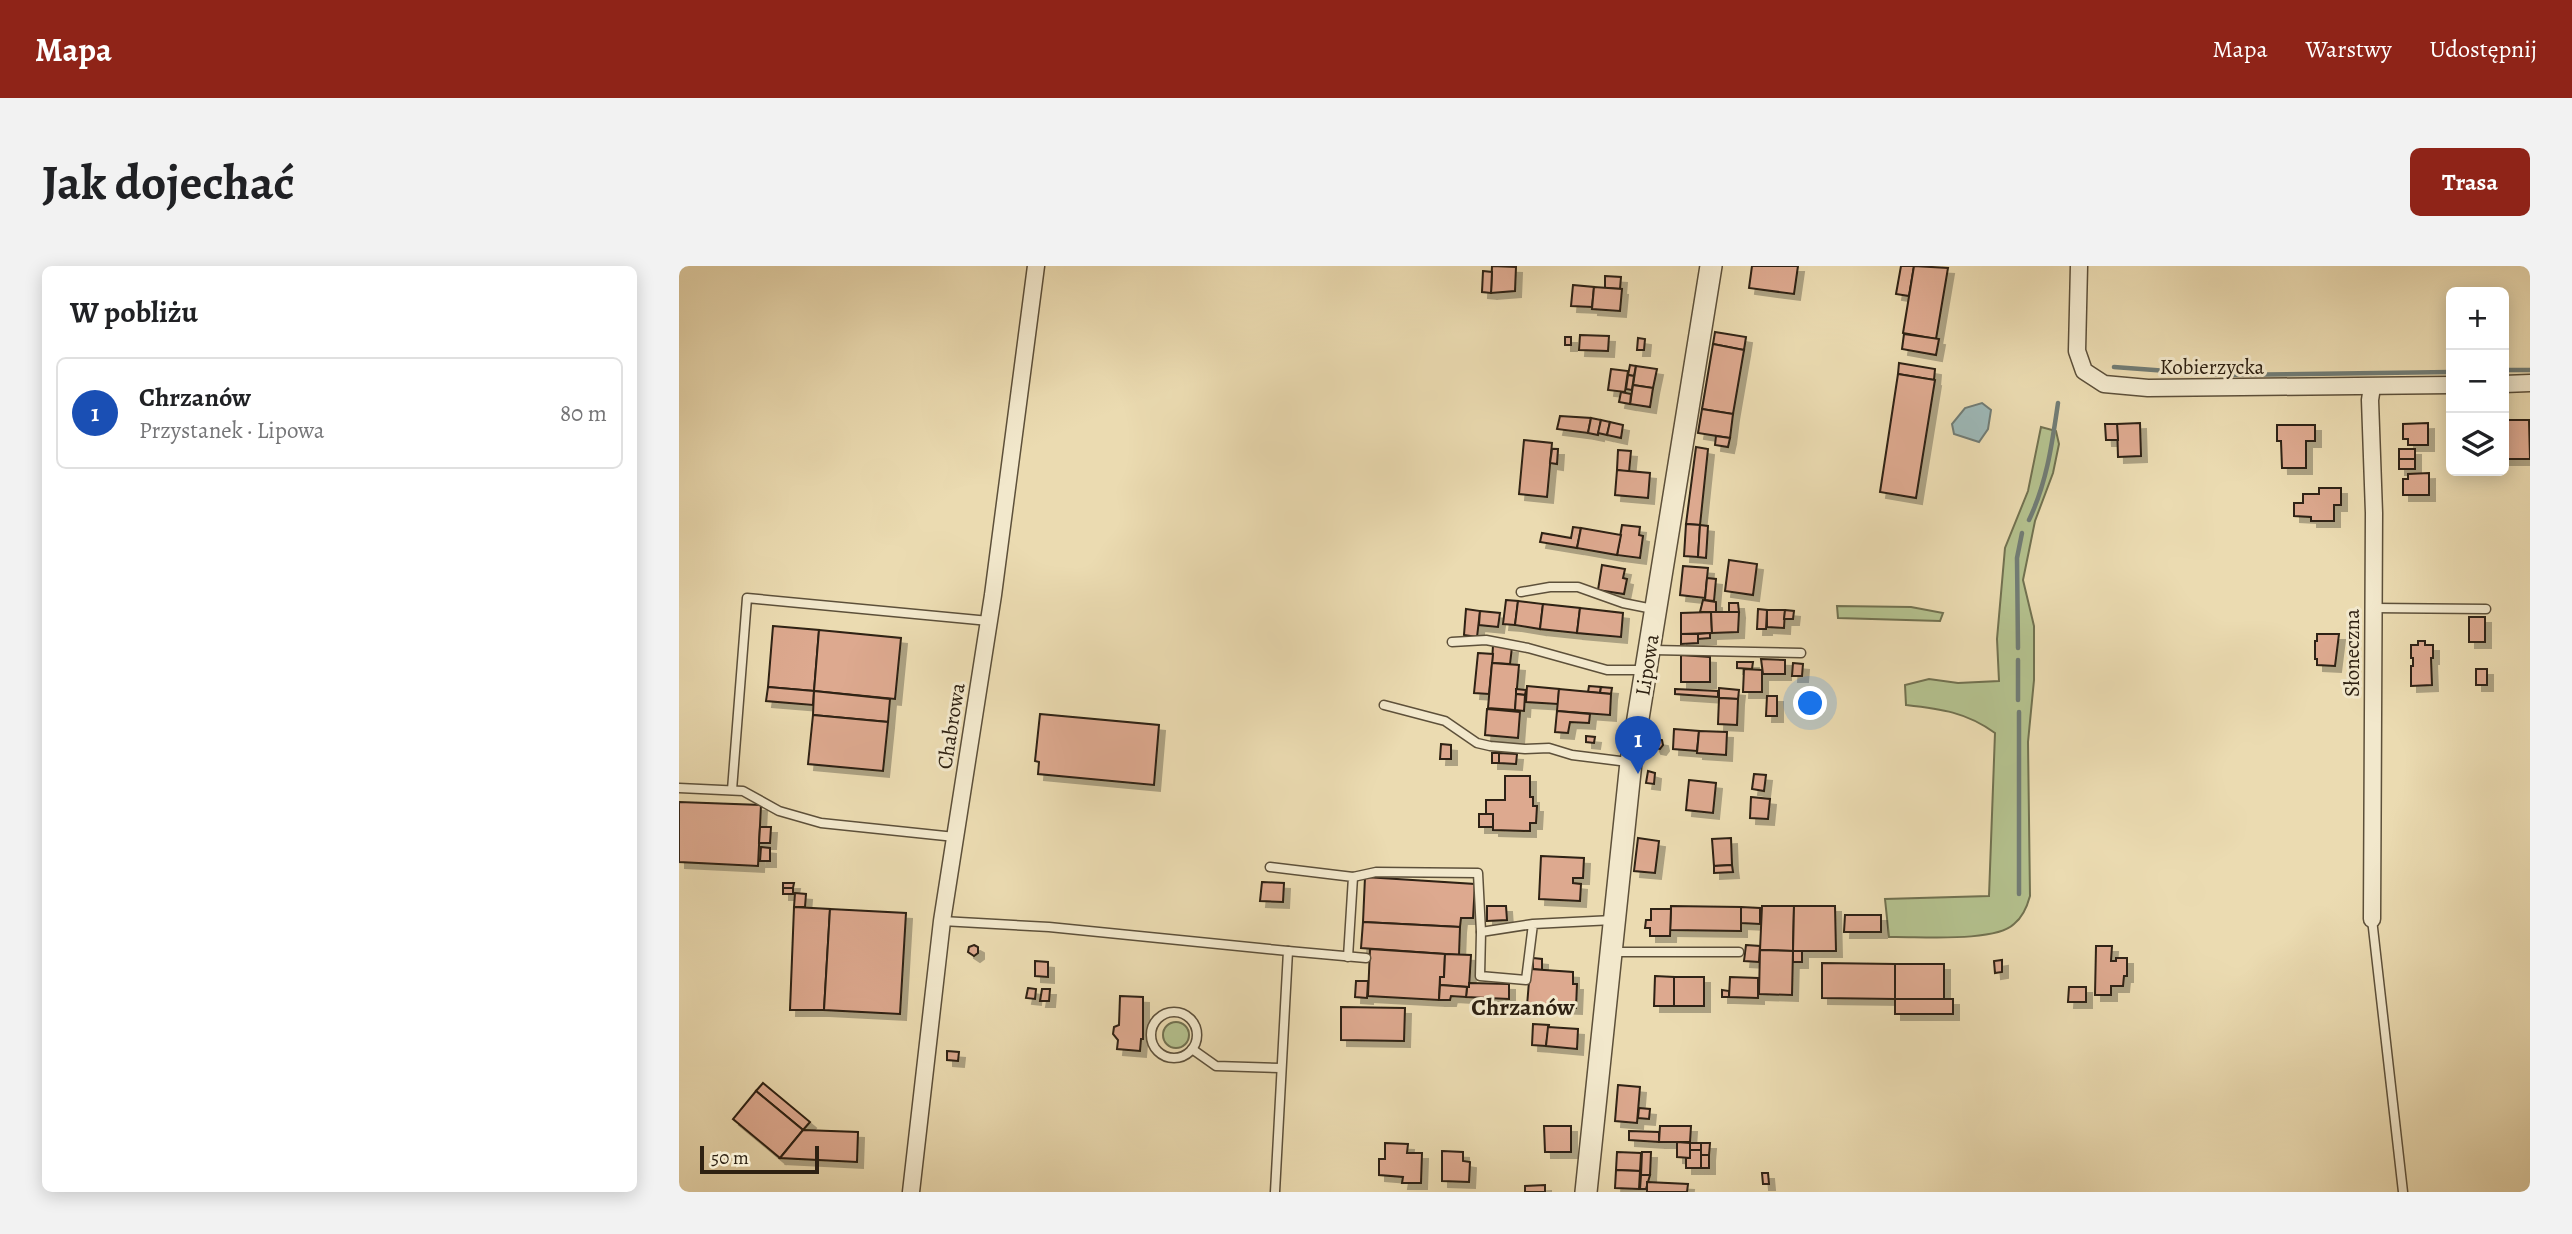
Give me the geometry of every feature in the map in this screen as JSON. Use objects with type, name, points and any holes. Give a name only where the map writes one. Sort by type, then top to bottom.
[{"type":"street","name":"Chabrowa","points":[[911,1192],[942,921],[989,621],[1036,266]]},
{"type":"street","name":"Lipowa","points":[[1586,1192],[1631,762],[1711,266]]},
{"type":"street","name":"Kobierzycka","points":[[2079,266],[2077,351],[2084,371],[2097,381],[2148,388],[2446,385]]},
{"type":"street","points":[[2509,384],[2530,383]]},
{"type":"street","name":"Słoneczna","points":[[2372,387],[2372,919]]},
{"type":"lane","points":[[1521,592],[1551,587],[1578,587],[1623,603],[1656,610]]},
{"type":"lane","points":[[732,790],[747,598],[989,621]]},
{"type":"lane","points":[[2373,608],[2486,609]]},
{"type":"lane","points":[[1452,642],[1486,640],[1528,648],[1607,670],[1647,660],[1801,653]]},
{"type":"lane","points":[[1384,705],[1445,721],[1477,743],[1490,746],[1525,750],[1549,748],[1572,755],[1631,762]]},
{"type":"lane","points":[[679,788],[743,791],[779,811],[821,823],[955,837]]},
{"type":"lane","points":[[1270,867],[1353,877],[1376,873],[1478,873],[1480,976],[1526,980],[1533,924]]},
{"type":"lane","points":[[1348,957],[1353,877]]},
{"type":"lane","points":[[2372,919],[2403,1192]]},
{"type":"lane","points":[[1481,932],[1533,924],[1613,920]]},
{"type":"lane","points":[[942,921],[1049,927],[1366,958]]},
{"type":"lane","points":[[1275,1192],[1288,951]]},
{"type":"lane","points":[[1610,952],[1739,952]]},
{"type":"lane","points":[[1174,1011],[1188,1016],[1196,1028],[1197,1036],[1192,1049],[1180,1058],[1173,1059],[1159,1054],[1151,1042],[1150,1034],[1155,1021],[1167,1012],[1174,1011]]},
{"type":"lane","points":[[1192,1049],[1216,1066],[1280,1068]]},
{"type":"green space","points":[[2041,427],[2056,431],[2059,444],[2053,473],[2035,521],[2023,580],[2034,626],[2034,680],[2028,742],[2029,900],[2014,924],[1990,934],[1889,937],[1885,899],[1989,896],[1995,733],[1974,720],[1953,713],[1906,705],[1905,685],[1929,679],[1958,683],[1999,681],[1997,639],[2005,548],[2028,491]]},
{"type":"green space","points":[[1837,606],[1911,607],[1943,613],[1940,621],[1838,618]]},
{"type":"green space","points":[[1176,1022],[1185,1026],[1189,1035],[1185,1044],[1176,1048],[1167,1044],[1163,1035],[1167,1026]]},
{"type":"water","points":[[1982,403],[1991,410],[1988,429],[1979,442],[1954,434],[1952,424],[1965,408]]},
{"type":"building","points":[[1492,266],[1516,267],[1515,291],[1491,293]]},
{"type":"building","points":[[1752,266],[1798,266],[1794,294],[1749,288]]},
{"type":"building","points":[[1901,266],[1914,266],[1909,296],[1896,294]]},
{"type":"building","points":[[1914,266],[1948,268],[1936,339],[1903,333]]},
{"type":"building","points":[[1483,271],[1492,272],[1491,293],[1482,292]]},
{"type":"building","points":[[1605,276],[1621,277],[1620,289],[1605,288]]},
{"type":"building","points":[[1573,285],[1594,287],[1592,307],[1571,306]]},
{"type":"building","points":[[1594,287],[1622,289],[1620,311],[1592,309]]},
{"type":"building","points":[[1715,332],[1746,337],[1744,350],[1713,344]]},
{"type":"building","points":[[1904,334],[1939,339],[1936,355],[1902,349]]},
{"type":"building","points":[[1580,335],[1609,336],[1608,351],[1579,350]]},
{"type":"building","points":[[1565,337],[1571,337],[1571,345],[1565,345]]},
{"type":"building","points":[[1638,338],[1645,339],[1644,350],[1637,350]]},
{"type":"building","points":[[1713,344],[1744,350],[1733,414],[1702,409]]},
{"type":"building","points":[[1899,363],[1935,369],[1934,380],[1898,374]]},
{"type":"building","points":[[1630,365],[1636,366],[1634,376],[1628,375]]},
{"type":"building","points":[[1636,366],[1657,369],[1653,388],[1633,385]]},
{"type":"building","points":[[1611,369],[1628,371],[1625,392],[1608,390]]},
{"type":"building","points":[[1898,374],[1935,380],[1916,498],[1880,492]]},
{"type":"building","points":[[1628,375],[1634,376],[1632,390],[1626,389]]},
{"type":"building","points":[[1633,385],[1653,388],[1650,407],[1630,404]]},
{"type":"building","points":[[1621,392],[1631,394],[1630,404],[1619,402]]},
{"type":"building","points":[[1702,409],[1733,414],[1730,438],[1698,433]]},
{"type":"building","points":[[1560,416],[1591,418],[1588,433],[1557,429]]},
{"type":"building","points":[[1591,418],[1601,420],[1598,435],[1588,433]]},
{"type":"building","points":[[1601,420],[1610,422],[1607,435],[1598,433]]},
{"type":"building","points":[[2509,420],[2529,420],[2530,459],[2509,459]]},
{"type":"building","points":[[1610,422],[1623,425],[1621,438],[1607,435]]},
{"type":"building","points":[[2140,423],[2141,456],[2118,457],[2117,424]]},
{"type":"building","points":[[2428,423],[2428,445],[2408,445],[2408,439],[2403,439],[2403,424]]},
{"type":"building","points":[[2105,424],[2117,424],[2118,440],[2106,440]]},
{"type":"building","points":[[2277,425],[2315,425],[2315,441],[2306,441],[2306,468],[2282,468],[2281,441],[2277,441]]},
{"type":"building","points":[[1716,436],[1730,438],[1728,447],[1715,445]]},
{"type":"building","points":[[1524,440],[1552,443],[1547,497],[1519,494]]},
{"type":"building","points":[[1696,447],[1708,449],[1700,525],[1686,524]]},
{"type":"building","points":[[1552,449],[1558,449],[1557,464],[1550,463]]},
{"type":"building","points":[[2399,449],[2415,449],[2415,459],[2399,459]]},
{"type":"building","points":[[1618,450],[1631,451],[1629,472],[1617,470]]},
{"type":"building","points":[[2399,459],[2415,459],[2415,469],[2399,469]]},
{"type":"building","points":[[1617,470],[1650,473],[1648,498],[1615,495]]},
{"type":"building","points":[[2429,473],[2429,495],[2403,495],[2403,479],[2408,479],[2408,474]]},
{"type":"building","points":[[2319,488],[2341,488],[2341,505],[2334,505],[2334,521],[2311,521],[2311,517],[2294,516],[2294,503],[2303,503],[2303,494],[2319,494]]},
{"type":"building","points":[[1686,524],[1700,525],[1698,557],[1684,556]]},
{"type":"building","points":[[1622,525],[1640,527],[1639,535],[1643,536],[1640,558],[1617,555]]},
{"type":"building","points":[[1700,525],[1708,526],[1706,558],[1698,557]]},
{"type":"building","points":[[1573,527],[1581,528],[1577,548],[1540,542],[1542,533],[1571,538]]},
{"type":"building","points":[[1581,528],[1621,535],[1617,555],[1577,548]]},
{"type":"building","points":[[1729,560],[1757,564],[1753,595],[1725,591]]},
{"type":"building","points":[[1602,565],[1625,569],[1623,578],[1627,579],[1624,594],[1598,590]]},
{"type":"building","points":[[1683,566],[1708,568],[1705,598],[1680,595]]},
{"type":"building","points":[[1707,578],[1716,579],[1714,601],[1705,600]]},
{"type":"building","points":[[1506,600],[1518,601],[1515,625],[1503,624]]},
{"type":"building","points":[[1703,600],[1716,602],[1716,612],[1700,612]]},
{"type":"building","points":[[1518,601],[1543,604],[1540,629],[1515,625]]},
{"type":"building","points":[[1729,603],[1738,603],[1739,612],[1729,612]]},
{"type":"building","points":[[1543,604],[1580,608],[1577,633],[1540,629]]},
{"type":"building","points":[[1580,608],[1623,613],[1621,637],[1577,633]]},
{"type":"building","points":[[1466,609],[1480,611],[1477,637],[1464,635]]},
{"type":"building","points":[[1758,609],[1767,610],[1766,629],[1757,629]]},
{"type":"building","points":[[1767,610],[1785,610],[1784,628],[1767,627]]},
{"type":"building","points":[[1785,610],[1794,611],[1793,619],[1784,619]]},
{"type":"building","points":[[1480,611],[1500,613],[1498,627],[1479,625]]},
{"type":"building","points":[[1711,612],[1712,633],[1681,634],[1681,613]]},
{"type":"building","points":[[1711,612],[1739,612],[1738,632],[1712,633]]},
{"type":"building","points":[[2469,617],[2485,617],[2485,642],[2469,642]]},
{"type":"building","points":[[773,626],[819,630],[814,691],[768,687]]},
{"type":"building","points":[[819,630],[901,638],[895,699],[814,691]]},
{"type":"building","points":[[1710,633],[1710,638],[1698,639],[1698,634]]},
{"type":"building","points":[[1681,634],[1698,634],[1698,643],[1681,644]]},
{"type":"building","points":[[2317,634],[2339,634],[2335,666],[2317,665]]},
{"type":"building","points":[[2418,641],[2433,645],[2432,685],[2411,686],[2411,645],[2418,645]]},
{"type":"building","points":[[1493,645],[1512,647],[1510,664],[1492,663]]},
{"type":"building","points":[[1478,653],[1493,654],[1489,694],[1474,693]]},
{"type":"building","points":[[1681,655],[1710,657],[1710,682],[1681,682]]},
{"type":"building","points":[[1761,659],[1785,660],[1785,674],[1763,674]]},
{"type":"building","points":[[1737,662],[1753,662],[1752,669],[1737,668]]},
{"type":"building","points":[[1492,663],[1519,665],[1515,710],[1488,708]]},
{"type":"building","points":[[1793,663],[1803,664],[1802,676],[1792,676]]},
{"type":"building","points":[[1744,669],[1762,670],[1762,692],[1743,692]]},
{"type":"building","points":[[2476,669],[2487,669],[2487,685],[2476,685]]},
{"type":"building","points":[[1527,686],[1559,689],[1558,704],[1526,702]]},
{"type":"building","points":[[1589,686],[1601,687],[1600,693],[1588,692]]},
{"type":"building","points":[[768,687],[814,691],[813,705],[766,701]]},
{"type":"building","points":[[1601,687],[1612,688],[1611,694],[1600,693]]},
{"type":"building","points":[[1719,688],[1739,690],[1738,699],[1719,698]]},
{"type":"building","points":[[1516,689],[1526,690],[1525,695],[1516,694]]},
{"type":"building","points":[[1559,689],[1611,694],[1610,715],[1557,711]]},
{"type":"building","points":[[1675,689],[1718,691],[1718,697],[1675,694]]},
{"type":"building","points":[[814,691],[890,699],[888,722],[813,715]]},
{"type":"building","points":[[1516,694],[1525,695],[1524,711],[1515,710]]},
{"type":"building","points":[[1767,696],[1777,696],[1777,716],[1766,716]]},
{"type":"building","points":[[1719,698],[1738,699],[1737,725],[1718,724]]},
{"type":"building","points":[[1487,709],[1520,712],[1518,738],[1485,735]]},
{"type":"building","points":[[1557,711],[1590,714],[1589,723],[1570,722],[1568,733],[1555,732]]},
{"type":"building","points":[[1040,714],[1159,725],[1154,785],[1038,774],[1039,762],[1035,761]]},
{"type":"building","points":[[813,715],[888,722],[883,771],[808,764]]},
{"type":"building","points":[[1674,729],[1699,731],[1697,751],[1673,749]]},
{"type":"building","points":[[1699,731],[1727,732],[1726,755],[1697,753]]},
{"type":"building","points":[[1586,736],[1595,737],[1594,743],[1586,742]]},
{"type":"building","points":[[1656,739],[1662,740],[1660,749],[1655,748],[1653,743]]},
{"type":"building","points":[[1441,744],[1451,745],[1451,759],[1440,759]]},
{"type":"building","points":[[1492,753],[1499,753],[1499,763],[1492,763]]},
{"type":"building","points":[[1499,753],[1517,754],[1516,764],[1499,763]]},
{"type":"building","points":[[1648,771],[1655,773],[1654,784],[1646,783]]},
{"type":"building","points":[[1754,774],[1766,775],[1764,791],[1752,789]]},
{"type":"building","points":[[1505,776],[1530,776],[1530,797],[1533,797],[1533,806],[1537,806],[1536,823],[1530,823],[1530,831],[1493,830],[1493,814],[1486,814],[1486,800],[1505,800]]},
{"type":"building","points":[[1689,780],[1716,783],[1713,813],[1686,810]]},
{"type":"building","points":[[1751,797],[1770,799],[1768,819],[1750,818]]},
{"type":"building","points":[[679,802],[761,805],[758,866],[679,862]]},
{"type":"building","points":[[1479,814],[1493,814],[1493,827],[1479,827]]},
{"type":"building","points":[[760,827],[771,827],[770,843],[759,843]]},
{"type":"building","points":[[1638,838],[1659,841],[1655,873],[1634,871]]},
{"type":"building","points":[[1731,838],[1732,865],[1714,866],[1712,839]]},
{"type":"building","points":[[761,847],[770,848],[770,861],[760,861]]},
{"type":"building","points":[[1541,856],[1584,858],[1583,878],[1573,878],[1573,883],[1581,884],[1580,901],[1539,899]]},
{"type":"building","points":[[1732,865],[1733,872],[1714,873],[1714,866]]},
{"type":"building","points":[[1365,877],[1475,884],[1473,918],[1461,918],[1460,927],[1363,922]]},
{"type":"building","points":[[1262,882],[1284,883],[1283,902],[1260,901]]},
{"type":"building","points":[[783,883],[794,883],[793,888],[783,888]]},
{"type":"building","points":[[783,888],[793,888],[793,894],[783,894]]},
{"type":"building","points":[[795,893],[806,894],[805,907],[794,907]]},
{"type":"building","points":[[1487,906],[1506,906],[1507,920],[1487,921]]},
{"type":"building","points":[[1671,906],[1741,907],[1741,931],[1670,930]]},
{"type":"building","points":[[1762,906],[1794,906],[1793,951],[1760,950]]},
{"type":"building","points":[[1794,906],[1835,906],[1836,951],[1793,951]]},
{"type":"building","points":[[794,907],[830,909],[824,1010],[790,1010]]},
{"type":"building","points":[[1741,907],[1760,908],[1760,924],[1741,923]]},
{"type":"building","points":[[830,909],[906,913],[900,1014],[824,1010]]},
{"type":"building","points":[[1651,909],[1671,909],[1670,936],[1650,936],[1650,928],[1645,928],[1646,920],[1651,920]]},
{"type":"building","points":[[1845,915],[1881,915],[1881,932],[1844,932]]},
{"type":"building","points":[[1363,922],[1460,927],[1459,955],[1361,948]]},
{"type":"building","points":[[1746,945],[1760,946],[1759,962],[1744,961]]},
{"type":"building","points":[[2096,946],[2112,946],[2111,961],[2127,958],[2127,976],[2124,976],[2123,986],[2111,986],[2111,995],[2095,995]]},
{"type":"building","points":[[969,947],[978,947],[978,953],[974,956],[968,952]]},
{"type":"building","points":[[1370,949],[1445,954],[1439,1000],[1368,996]]},
{"type":"building","points":[[1760,950],[1793,951],[1792,995],[1759,994]]},
{"type":"building","points":[[1793,951],[1802,951],[1802,962],[1793,962]]},
{"type":"building","points":[[1445,954],[1471,955],[1469,987],[1440,985],[1440,977],[1444,977]]},
{"type":"building","points":[[1533,958],[1542,959],[1542,970],[1533,969]]},
{"type":"building","points":[[2002,960],[2002,972],[1995,973],[1994,961]]},
{"type":"building","points":[[1035,961],[1048,962],[1048,977],[1035,976]]},
{"type":"building","points":[[1822,963],[1895,964],[1895,999],[1822,998]]},
{"type":"building","points":[[1895,964],[1944,964],[1944,999],[1895,999]]},
{"type":"building","points":[[1530,969],[1573,972],[1573,984],[1577,984],[1576,1008],[1527,1006]]},
{"type":"building","points":[[1655,976],[1674,977],[1674,1006],[1654,1006]]},
{"type":"building","points":[[1674,977],[1704,977],[1704,1006],[1674,1006]]},
{"type":"building","points":[[1730,977],[1758,978],[1758,998],[1729,997]]},
{"type":"building","points":[[1356,981],[1368,981],[1367,998],[1355,997]]},
{"type":"building","points":[[1469,983],[1509,984],[1509,999],[1466,997]]},
{"type":"building","points":[[1440,985],[1467,987],[1466,997],[1451,996],[1450,1000],[1439,1000]]},
{"type":"building","points":[[2069,987],[2086,987],[2086,1002],[2068,1002]]},
{"type":"building","points":[[1028,988],[1036,989],[1035,999],[1026,998]]},
{"type":"building","points":[[1042,989],[1050,989],[1049,1001],[1040,1001]]},
{"type":"building","points":[[1722,990],[1729,991],[1729,997],[1722,997]]},
{"type":"building","points":[[1120,996],[1143,997],[1143,1039],[1140,1051],[1117,1049],[1118,1040],[1113,1034],[1114,1027],[1119,1025]]},
{"type":"building","points":[[1895,999],[1953,999],[1953,1014],[1895,1014]]},
{"type":"building","points":[[1341,1007],[1405,1008],[1404,1041],[1341,1040]]},
{"type":"building","points":[[1533,1024],[1549,1025],[1546,1046],[1532,1045]]},
{"type":"building","points":[[1548,1027],[1578,1029],[1577,1049],[1546,1046]]},
{"type":"building","points":[[947,1051],[959,1052],[958,1061],[947,1060]]},
{"type":"building","points":[[763,1083],[810,1122],[803,1130],[756,1091]]},
{"type":"building","points":[[1618,1085],[1640,1087],[1637,1123],[1615,1121]]},
{"type":"building","points":[[756,1091],[803,1130],[780,1158],[733,1119]]},
{"type":"building","points":[[1639,1108],[1650,1109],[1649,1119],[1638,1118]]},
{"type":"building","points":[[1544,1126],[1571,1126],[1571,1152],[1545,1152]]},
{"type":"building","points":[[1660,1126],[1691,1126],[1690,1142],[1659,1142]]},
{"type":"building","points":[[803,1130],[858,1132],[857,1162],[780,1158]]},
{"type":"building","points":[[1629,1131],[1659,1132],[1659,1142],[1629,1140]]},
{"type":"building","points":[[1677,1142],[1690,1143],[1690,1158],[1677,1157]]},
{"type":"building","points":[[1385,1143],[1408,1144],[1407,1153],[1422,1153],[1421,1183],[1402,1183],[1403,1177],[1379,1175],[1379,1159],[1385,1159]]},
{"type":"building","points":[[1690,1143],[1701,1143],[1701,1150],[1690,1150]]},
{"type":"building","points":[[1701,1143],[1710,1143],[1709,1155],[1701,1155]]},
{"type":"building","points":[[1690,1150],[1701,1150],[1701,1168],[1686,1168],[1686,1158],[1690,1158]]},
{"type":"building","points":[[1442,1151],[1463,1152],[1463,1161],[1470,1162],[1469,1182],[1442,1181]]},
{"type":"building","points":[[1617,1152],[1641,1153],[1640,1171],[1616,1170]]},
{"type":"building","points":[[1642,1152],[1651,1152],[1650,1175],[1641,1175]]},
{"type":"building","points":[[1701,1155],[1709,1155],[1709,1168],[1701,1168]]},
{"type":"building","points":[[1616,1170],[1640,1171],[1639,1189],[1615,1188]]},
{"type":"building","points":[[1762,1173],[1768,1173],[1769,1184],[1763,1184]]},
{"type":"building","points":[[1641,1175],[1650,1175],[1646,1189],[1640,1189]]},
{"type":"building","points":[[1647,1182],[1688,1184],[1687,1192],[1647,1192]]},
{"type":"building","points":[[1545,1185],[1545,1192],[1525,1192],[1525,1186]]},
{"type":"waterway","points":[[2114,367],[2221,375],[2446,372]]},
{"type":"waterway","points":[[2509,370],[2530,370]]},
{"type":"waterway","points":[[2029,520],[2045,477],[2058,403]]},
{"type":"waterway","points":[[2018,648],[2017,558],[2022,533]]},
{"type":"waterway","points":[[2018,660],[2018,700]]},
{"type":"waterway","points":[[2019,712],[2019,894]]},
{"type":"place","name":"Chrzanów","points":[[1638,774]]},
{"type":"district","name":"Chrzanów","points":[[1523,1007]]}]
